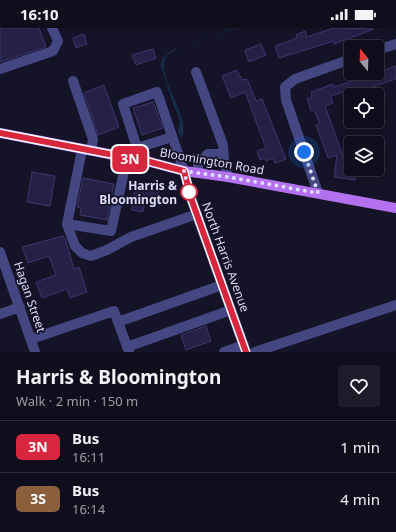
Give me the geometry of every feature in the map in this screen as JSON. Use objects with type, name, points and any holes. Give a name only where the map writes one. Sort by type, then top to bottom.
[{"type":"main road","name":"Bloomington Road","points":[[0,133],[184,171],[228,177],[396,208]]},
{"type":"street","points":[[0,69],[53,52],[58,41],[52,28]]},
{"type":"street","points":[[384,48],[396,44]]},
{"type":"street","points":[[318,193],[286,100],[285,87],[295,79],[344,62]]},
{"type":"street","points":[[196,72],[223,145],[224,161],[228,177]]},
{"type":"street","points":[[73,81],[93,139],[86,151],[78,172],[68,224],[75,246],[82,253],[91,256],[107,250],[131,237],[196,214]]},
{"type":"street","name":"North Harris Avenue","points":[[137,148],[123,104],[157,92],[184,171],[196,214],[245,348]]},
{"type":"street","points":[[107,250],[122,180],[137,148],[172,137]]},
{"type":"street","points":[[198,173],[198,164],[208,154],[218,154],[224,161]]},
{"type":"street","points":[[68,224],[111,232]]},
{"type":"street","name":"Hagan Street","points":[[0,252],[35,352]]},
{"type":"street","points":[[118,322],[222,285]]},
{"type":"street","points":[[255,352],[396,305]]},
{"type":"street","points":[[0,314],[20,307]]},
{"type":"street","points":[[31,339],[114,311],[128,349],[231,310]]},
{"type":"street","points":[[224,352],[245,348]]},
{"type":"water","points":[[235,28],[238,28],[222,33],[213,36]]},
{"type":"water","points":[[187,45],[169,54],[164,61],[164,71],[182,120],[184,130],[181,139],[178,131],[180,121],[161,66],[162,59],[172,50]]},
{"type":"building","points":[[0,28],[39,28],[46,47],[0,62]]},
{"type":"building","points":[[334,28],[374,29],[334,44],[334,41],[279,58],[275,46],[297,38],[296,35],[305,31],[307,37]]},
{"type":"building","points":[[84,34],[87,44],[76,48],[73,38]]},
{"type":"building","points":[[261,44],[266,55],[249,62],[245,50]]},
{"type":"building","points":[[153,49],[156,58],[136,65],[132,55]]},
{"type":"building","points":[[396,66],[396,79],[370,88],[344,88],[344,92],[331,96],[333,103],[325,106],[344,159],[344,176],[356,176],[355,180],[334,177],[337,155],[328,158],[316,125],[320,124],[314,110],[311,111],[307,99],[312,97],[311,92],[333,84],[334,87],[355,80],[384,80],[384,70]]},
{"type":"building","points":[[237,70],[242,80],[247,79],[256,101],[262,99],[286,159],[275,163],[273,158],[266,161],[265,158],[260,160],[257,151],[266,148],[245,92],[231,98],[222,76]]},
{"type":"building","points":[[104,85],[119,127],[98,135],[84,93]]},
{"type":"building","points":[[153,102],[163,128],[142,135],[133,108]]},
{"type":"building","points":[[32,172],[55,176],[50,206],[27,202]]},
{"type":"building","points":[[83,178],[114,184],[107,220],[80,215],[81,208],[77,207]]},
{"type":"building","points":[[135,184],[159,189],[157,200],[146,198],[143,212],[132,210]]},
{"type":"building","points":[[63,236],[65,238],[74,269],[79,267],[87,292],[70,298],[67,289],[42,298],[36,282],[56,275],[49,256],[28,263],[22,247]]},
{"type":"building","points":[[206,326],[211,341],[186,350],[181,335]]},
{"type":"bus line","name":"3N","points":[[0,133],[50,144],[150,162],[184,171],[192,201],[246,352]]},
{"type":"place","name":"Harris & Bloomington","points":[[189,192]]},
{"type":"route","points":[[189,192],[184,171],[228,177],[318,193],[304,152]]}]
